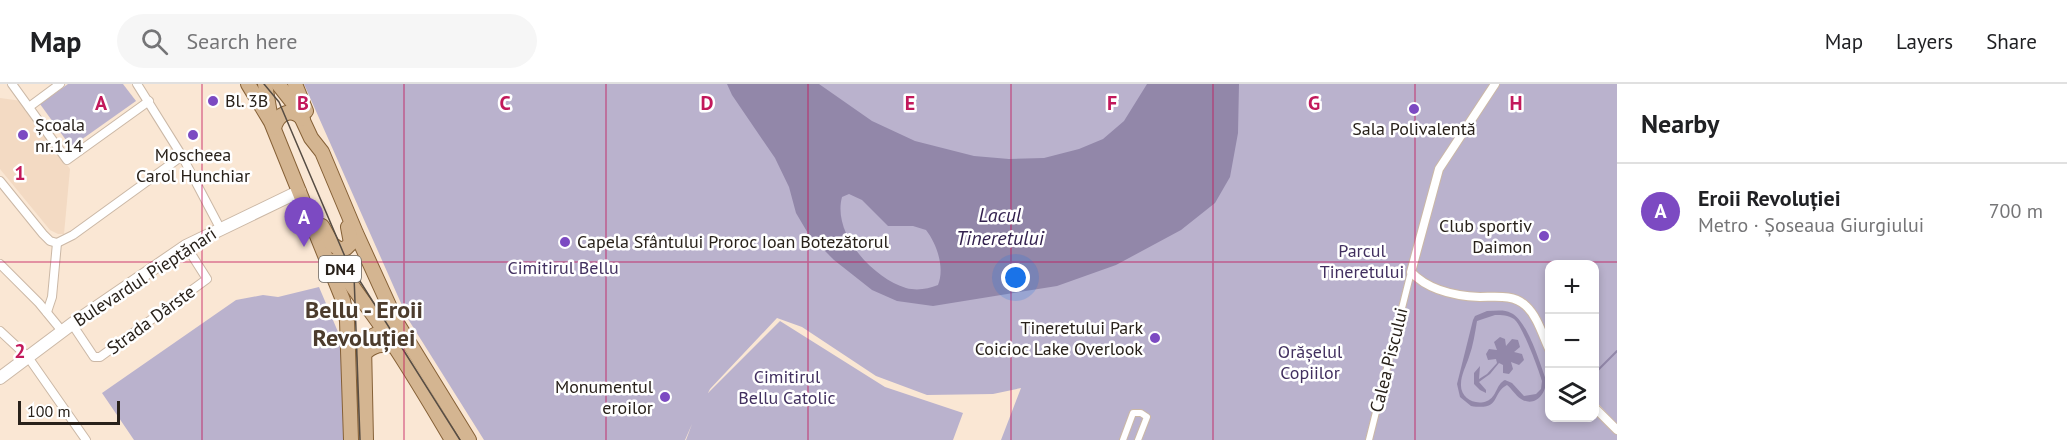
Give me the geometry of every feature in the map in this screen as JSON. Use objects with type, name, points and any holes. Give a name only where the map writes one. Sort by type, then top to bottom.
[{"type":"main road","points":[[248,84],[272,125],[338,286],[346,312],[351,440]]},
{"type":"main road","points":[[265,84],[272,125]]},
{"type":"main road","points":[[278,84],[294,103],[311,138],[322,152]]},
{"type":"main road","points":[[295,84],[343,204],[397,323],[469,440]]},
{"type":"main road","points":[[272,125],[287,112],[297,114],[303,119]]},
{"type":"main road","points":[[302,197],[320,221],[332,244],[340,249],[349,246],[352,239],[342,211],[343,204]]},
{"type":"main road","name":"Bulevardul Pieptănari","points":[[0,378],[67,328],[186,246],[220,228],[302,197]]},
{"type":"main road","name":"DN4","points":[[302,197],[343,273],[384,330],[453,440]]},
{"type":"main road","points":[[366,440],[364,344],[367,339],[397,323]]},
{"type":"main road","points":[[364,354],[375,346],[394,346]]},
{"type":"street","points":[[12,84],[67,160],[149,101]]},
{"type":"street","points":[[28,107],[60,84]]},
{"type":"street","points":[[137,84],[182,156],[220,228]]},
{"type":"street","name":"Calea Piscului","points":[[1369,440],[1439,169],[1495,84]]},
{"type":"street","points":[[0,181],[43,234],[50,241],[57,243],[73,235],[182,156]]},
{"type":"street","points":[[47,312],[52,297],[57,243]]},
{"type":"street","name":"Strada Dârste","points":[[67,328],[94,357],[100,357],[207,279],[186,246]]},
{"type":"street","points":[[0,264],[47,312],[67,328]]},
{"type":"street","points":[[1412,272],[1422,283],[1435,289],[1466,295],[1518,300],[1529,309],[1545,341]]},
{"type":"street","points":[[0,332],[28,357],[86,440]]},
{"type":"street","points":[[1123,440],[1133,413],[1138,412],[1147,417],[1138,440]]},
{"type":"street","points":[[1599,412],[1617,430]]},
{"type":"shaded area","name":"Școala nr.114","points":[[0,98],[22,101],[70,169],[64,234],[50,230],[0,169]]},
{"type":"green space","points":[[68,84],[123,84],[136,101],[71,147],[40,104]]},
{"type":"green space","name":"Parcul Tineretului","points":[[304,84],[1617,84],[1617,425],[1599,405],[1599,260],[1545,260],[1545,422],[1599,422],[1599,409],[1617,429],[1617,440],[1001,440],[1021,388],[993,394],[927,395],[876,376],[802,327],[777,318],[708,393],[780,321],[885,387],[963,413],[953,440],[686,440],[692,424],[685,440],[484,440],[408,319]]},
{"type":"green space","points":[[319,287],[341,339],[344,440],[134,440],[102,393],[236,300],[263,295],[278,297]]},
{"type":"water","name":"Lacul Tineretului","points":[[727,84],[819,84],[872,121],[915,141],[974,156],[1009,159],[1044,158],[1079,149],[1103,139],[1124,121],[1147,84],[1239,84],[1238,133],[1230,177],[1215,203],[1181,230],[1116,265],[1057,286],[933,306],[897,301],[872,290],[834,260],[809,235],[796,213],[789,187],[775,158]],"holes":[[[849,194],[862,200],[888,226],[913,226],[926,230],[939,256],[941,271],[938,285],[914,289],[893,283],[869,265],[858,253],[843,225],[842,197]]]},
{"type":"water","points":[[1487,311],[1505,311],[1517,317],[1528,333],[1545,377],[1545,388],[1539,398],[1531,402],[1526,401],[1507,385],[1502,388],[1492,404],[1487,406],[1471,406],[1460,397],[1457,384],[1475,316]],"holes":[[[1495,315],[1514,319],[1526,338],[1542,381],[1541,389],[1536,394],[1524,396],[1512,383],[1505,380],[1490,399],[1473,402],[1463,393],[1461,384],[1472,348],[1477,321]]]},
{"type":"water","points":[[1500,337],[1505,339],[1506,346],[1512,339],[1518,340],[1520,347],[1514,352],[1522,354],[1524,360],[1519,365],[1511,362],[1513,369],[1509,374],[1503,373],[1503,365],[1499,363],[1479,382],[1486,393],[1474,384],[1474,373],[1480,366],[1479,379],[1497,363],[1496,359],[1488,360],[1486,354],[1489,349],[1497,350],[1494,342]]},
{"type":"waterway","points":[[1599,369],[1617,351]]},
{"type":"tram line","points":[[264,84],[279,102],[346,259],[460,440]]},
{"type":"tram line","points":[[354,275],[360,440]]},
{"type":"place","name":"Bl. 3B","points":[[213,101]]},
{"type":"place","name":"Sala Polivalentă","points":[[1414,109]]},
{"type":"place","name":"Școala nr.114","points":[[23,135]]},
{"type":"place","name":"Moscheea Carol Hunchiar","points":[[193,135]]},
{"type":"place","name":"Club sportiv Daimon","points":[[1544,236]]},
{"type":"place","name":"Capela Sfântului Proroc Ioan Botezătorul","points":[[565,242]]},
{"type":"place","name":"Eroii Revoluției","points":[[304,247]]},
{"type":"place","name":"Tineretului Park Coicioc Lake Overlook","points":[[1155,338]]},
{"type":"place","name":"Monumentul eroilor","points":[[665,397]]},
{"type":"district","name":"Bellu - Eroii Revoluției","points":[[364,324]]},
{"type":"park label","name":"Cimitirul Bellu","points":[[563,268]]},
{"type":"park label","name":"Orășelul Copiilor","points":[[1310,362]]},
{"type":"park label","name":"Cimitirul Bellu Catolic","points":[[787,387]]}]
